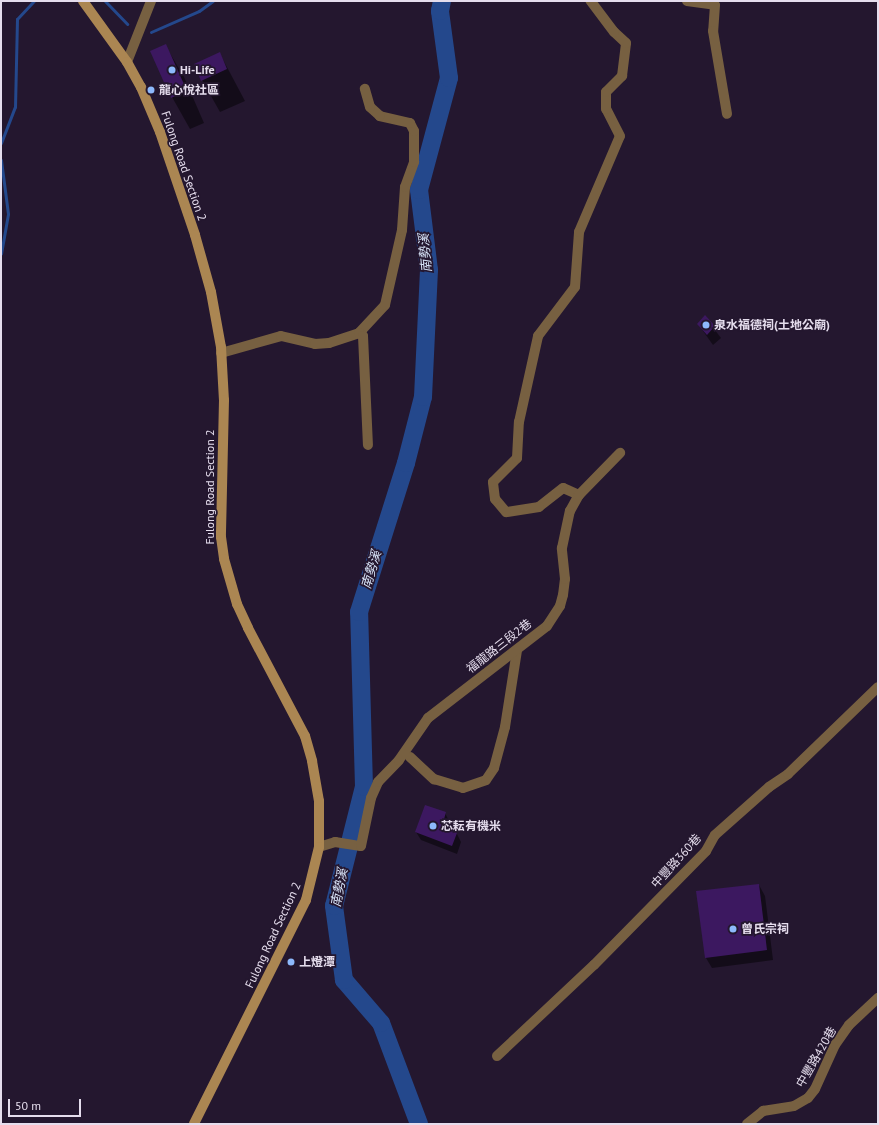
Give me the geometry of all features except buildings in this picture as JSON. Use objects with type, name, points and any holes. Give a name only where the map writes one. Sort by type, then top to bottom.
[{"type":"main road","name":"Fulong Road Section 2","points":[[83,1],[127,62],[141,87],[160,132],[211,292],[221,353],[224,400],[221,538],[224,559],[237,604],[248,628],[305,736],[316,781],[321,821],[319,847],[306,900],[194,1124]]},
{"type":"street","points":[[127,62],[151,1]]},
{"type":"street","points":[[579,495],[563,488],[539,507],[506,512],[495,499],[493,482],[517,458],[519,422],[538,336],[575,287],[579,232],[620,136],[606,109],[606,92],[622,76],[626,43],[591,1]]},
{"type":"street","points":[[687,1],[716,5],[713,31],[727,114]]},
{"type":"street","points":[[221,353],[281,336],[315,344],[329,343],[359,333],[385,305],[402,230],[405,187],[414,162],[414,131],[410,123],[380,116],[370,107],[365,88]]},
{"type":"street","points":[[359,333],[363,336],[368,445]]},
{"type":"street","name":"福龍路三段2巷","points":[[319,847],[335,842],[361,846],[371,798],[378,782],[399,760],[428,718],[547,626],[560,606],[565,579],[562,548],[570,511],[579,495],[620,453]]},
{"type":"street","points":[[410,757],[434,779],[463,788],[486,780],[494,768],[505,727],[517,650]]},
{"type":"street","name":"中豐路360巷","points":[[497,1056],[594,965],[706,851],[715,835],[769,787],[788,774],[878,687]]},
{"type":"street","name":"中豐路420巷","points":[[747,1124],[763,1111],[794,1106],[808,1098],[815,1089],[835,1045],[849,1025],[878,998]]},
{"type":"waterway","points":[[1,143],[15,107],[17,19],[34,1]]},
{"type":"waterway","points":[[105,1],[127,24]]},
{"type":"waterway","points":[[151,32],[199,11],[213,1]]},
{"type":"waterway","name":"南勢溪","points":[[419,1124],[381,1023],[344,980],[334,906],[364,787],[359,612],[406,463],[423,397],[429,270],[419,190],[449,78],[440,11],[442,1]]},
{"type":"waterway","points":[[1,160],[8,214],[1,253]]},
{"type":"place","name":"Hi-Life","points":[[172,70]]},
{"type":"place","name":"龍心悅社區","points":[[151,90]]},
{"type":"place","name":"泉水福德祠(土地公廟)","points":[[706,325]]},
{"type":"place","name":"芯耘有機米","points":[[433,826]]},
{"type":"place","name":"曾氏宗祠","points":[[733,929]]},
{"type":"place","name":"上燈潭","points":[[291,962]]}]
